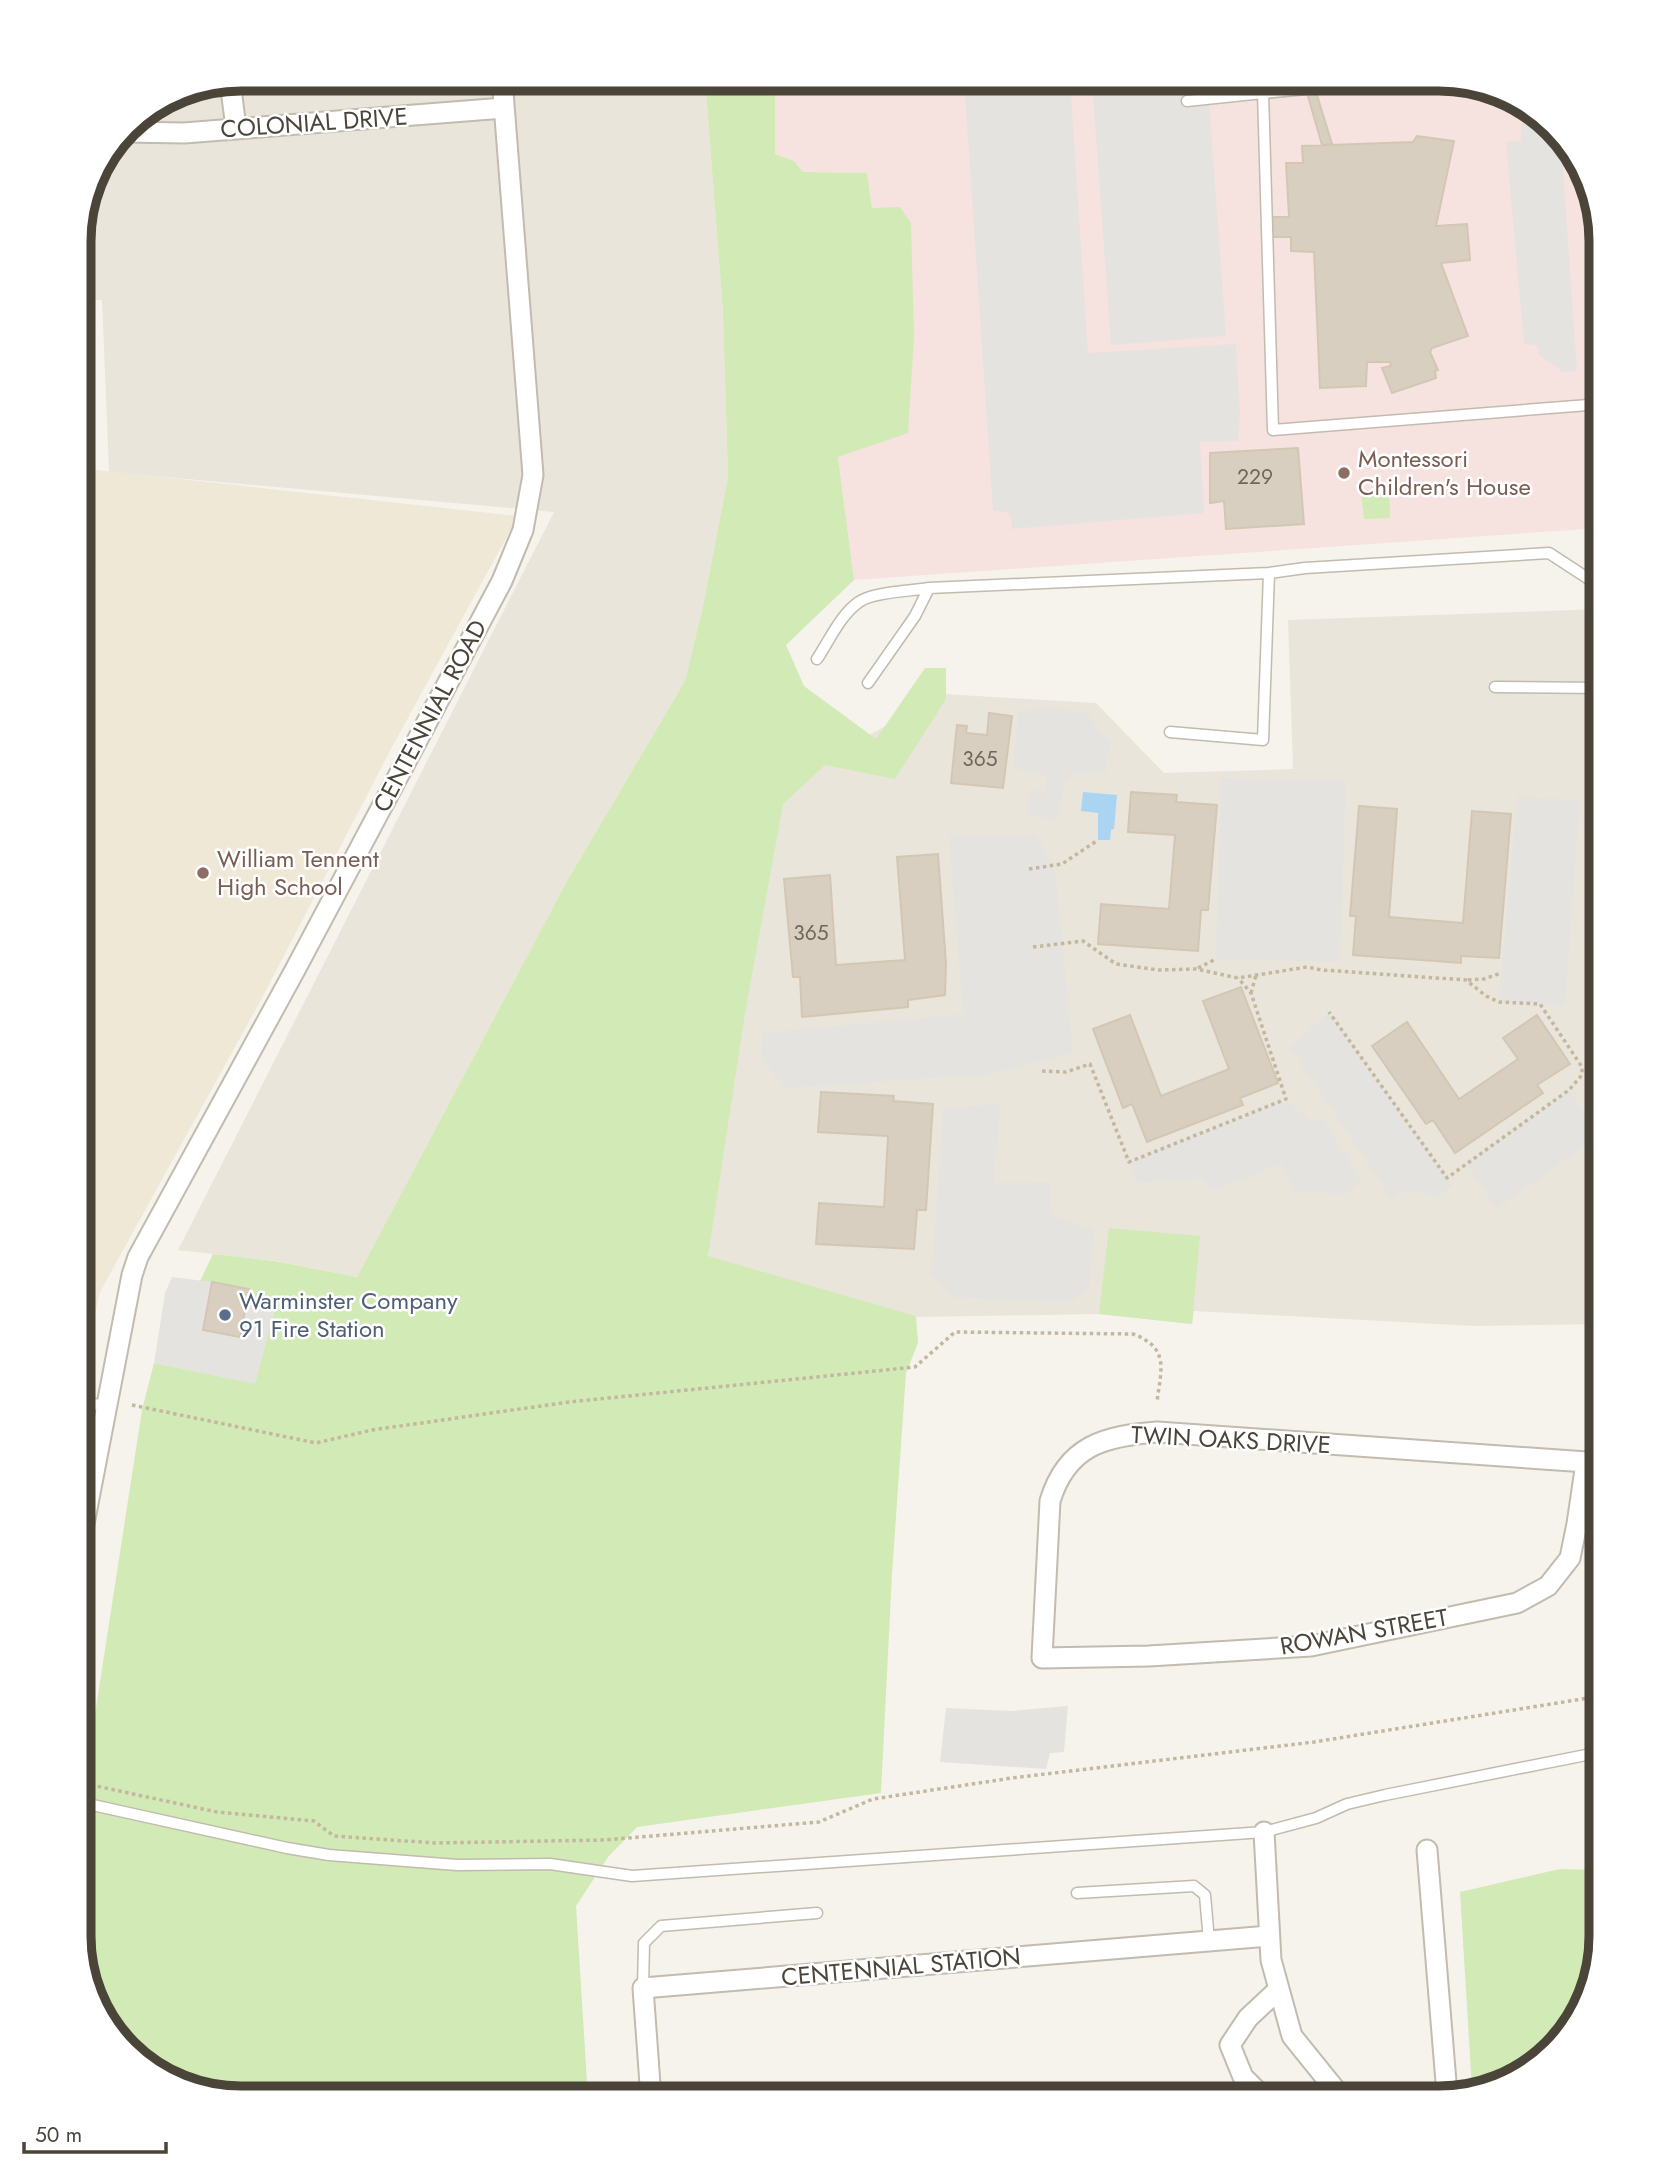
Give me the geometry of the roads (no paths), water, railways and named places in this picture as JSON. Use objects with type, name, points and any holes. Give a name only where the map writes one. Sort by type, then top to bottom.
[{"type":"street","points":[[231,91],[236,128]]},
{"type":"street","name":"CENTENNIAL ROAD","points":[[91,1487],[132,1275],[138,1258],[502,581],[523,530],[533,475],[503,91]]},
{"type":"street","name":"COLONIAL DRIVE","points":[[138,132],[184,133],[505,108]]},
{"type":"street","name":"TWIN OAKS DRIVE","points":[[1042,1658],[1050,1501],[1056,1481],[1074,1458],[1094,1444],[1120,1435],[1157,1432],[1589,1463]]},
{"type":"street","name":"ROWAN STREET","points":[[1042,1658],[1149,1656],[1311,1646],[1517,1603],[1548,1586],[1570,1558],[1589,1481]]},
{"type":"street","points":[[1264,1832],[1271,1960],[1278,1990],[1292,2036],[1334,2086]]},
{"type":"street","points":[[1427,1850],[1445,2086]]},
{"type":"street","name":"CENTENNIAL STATION","points":[[643,1988],[1269,1936]]},
{"type":"street","points":[[643,1988],[650,2086]]},
{"type":"street","points":[[1252,2086],[1243,2077],[1230,2045],[1248,2018],[1278,1990]]},
{"type":"lane","points":[[1187,101],[1282,91]]},
{"type":"lane","points":[[1263,93],[1273,430],[1589,405]]},
{"type":"lane","points":[[817,659],[859,601],[868,597],[929,588],[1269,573],[1306,568],[1549,553],[1589,579]]},
{"type":"lane","points":[[1170,732],[1263,740],[1269,573]]},
{"type":"lane","points":[[868,683],[915,616],[929,588]]},
{"type":"lane","points":[[1495,687],[1589,688]]},
{"type":"lane","points":[[91,1404],[107,1406]]},
{"type":"lane","points":[[91,1437],[100,1440]]},
{"type":"lane","points":[[91,1805],[329,1855],[457,1865],[550,1864],[632,1876],[1264,1832],[1316,1818],[1348,1804],[1385,1795],[1589,1754]]},
{"type":"lane","points":[[1077,1893],[1194,1886],[1205,1895],[1209,1941]]},
{"type":"lane","points":[[643,1988],[643,1943],[661,1926],[817,1913]]},
{"type":"water","points":[[1083,792],[1117,795],[1114,829],[1111,830],[1110,840],[1098,840],[1098,813],[1081,811]]},
{"type":"place","name":"Montessori Children's House","points":[[1344,473]]},
{"type":"place","name":"William Tennent High School","points":[[203,873]]},
{"type":"place","name":"Warminster Company 91 Fire Station","points":[[225,1315]]}]
